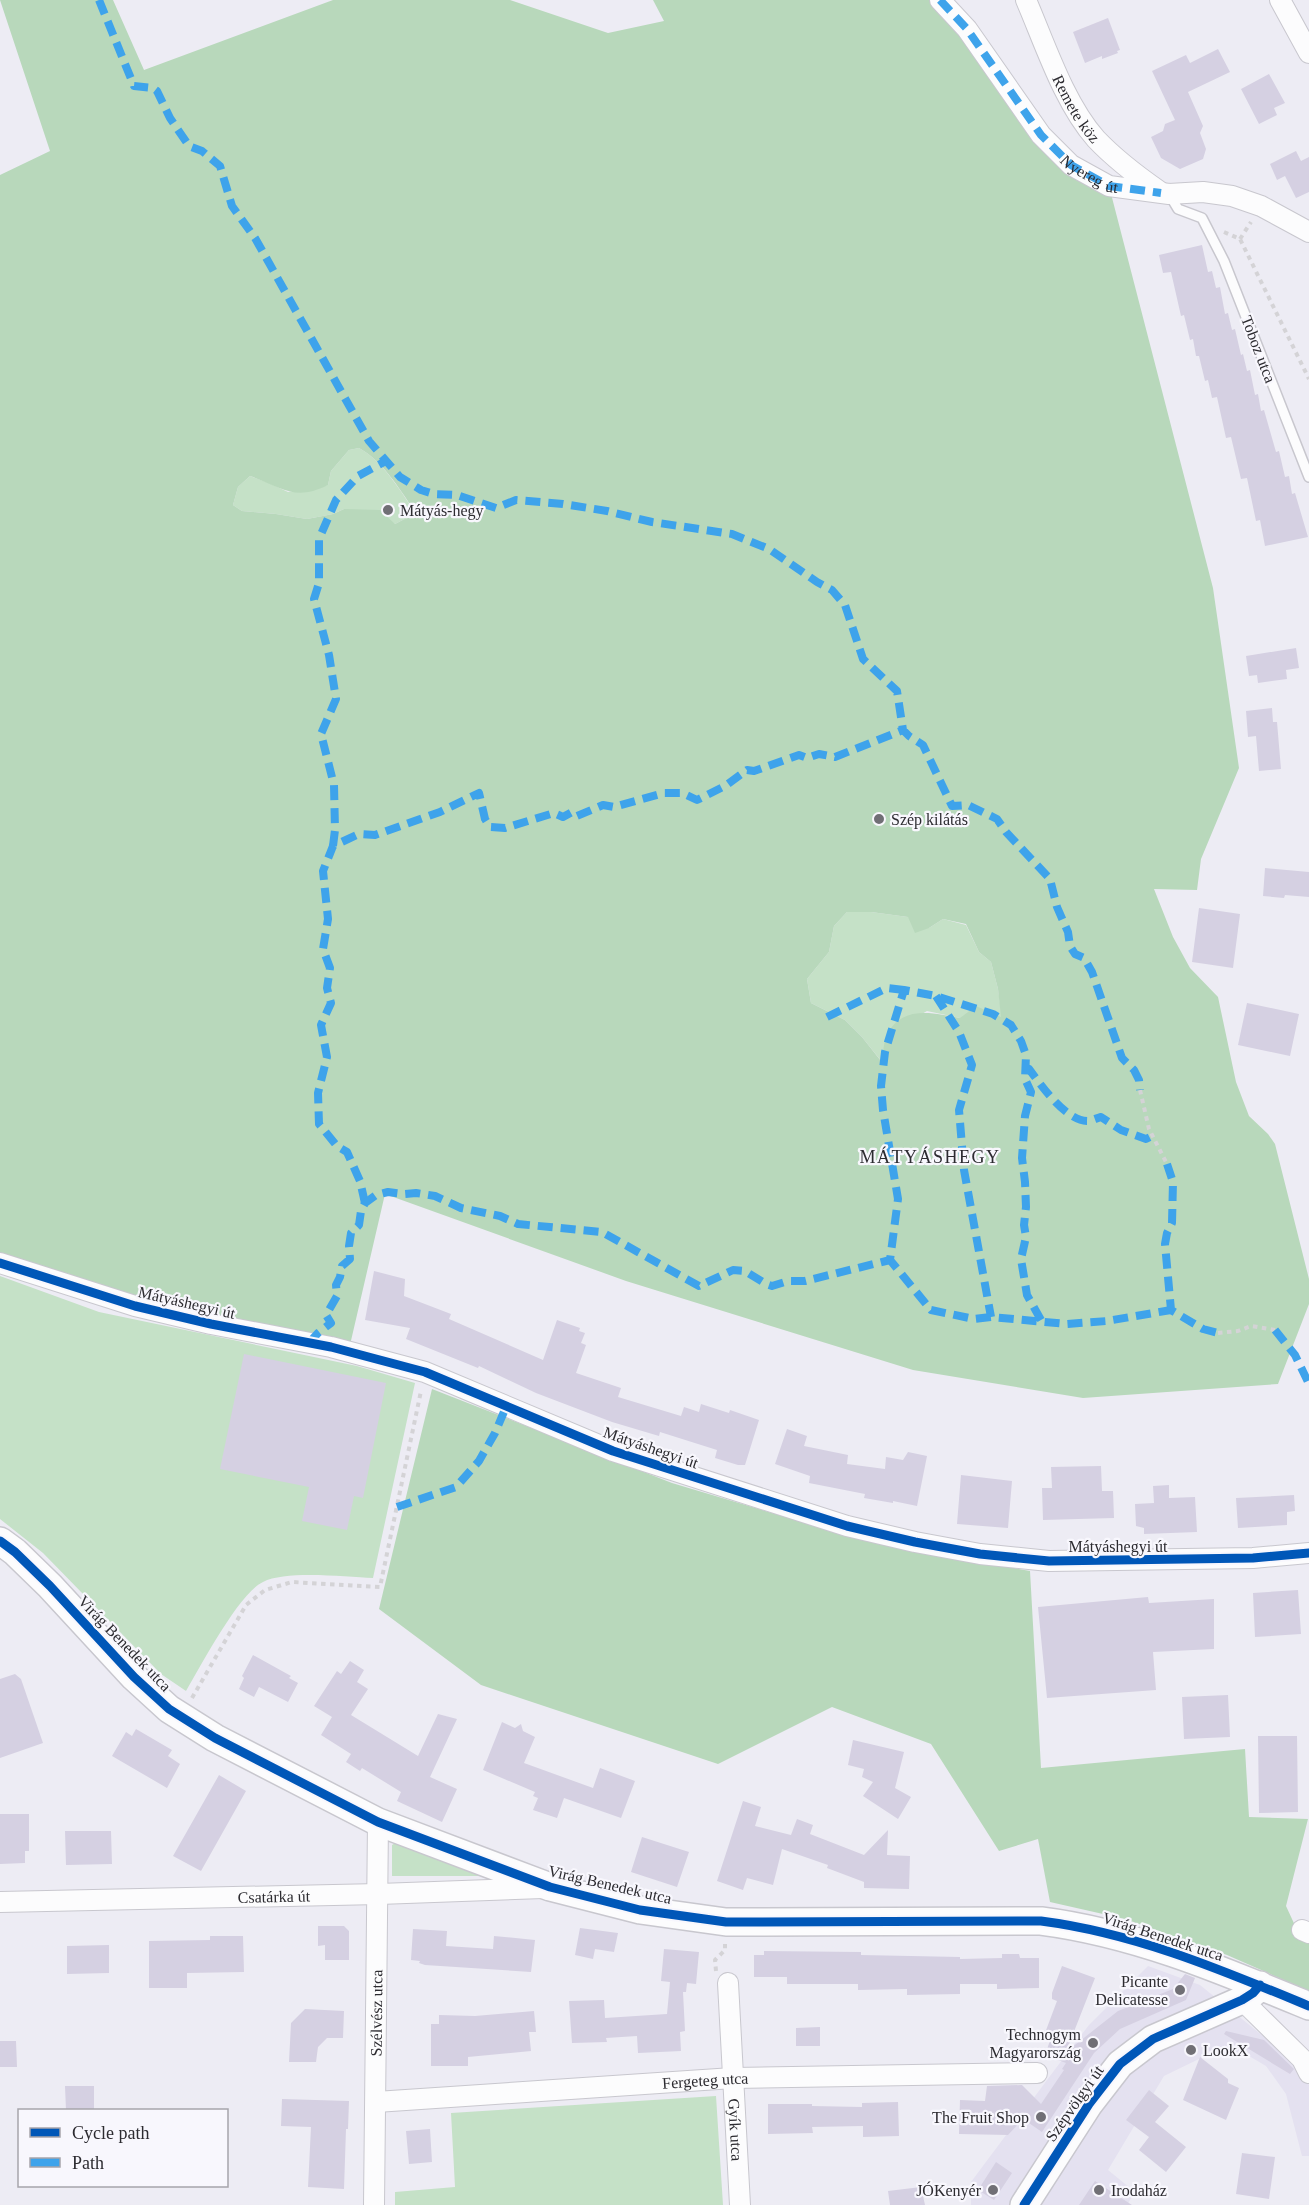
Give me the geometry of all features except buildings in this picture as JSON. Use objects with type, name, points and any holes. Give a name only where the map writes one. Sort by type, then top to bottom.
[{"type":"street","name":"Nyereg út","points":[[940,0],[967,29],[1041,135],[1071,165],[1108,186],[1165,193],[1203,192],[1232,196],[1261,206],[1309,232]]},
{"type":"street","name":"Remete köz","points":[[1026,0],[1073,107],[1095,138],[1125,167],[1165,193]]},
{"type":"street","points":[[1280,0],[1309,53]]},
{"type":"street","name":"Mátyáshegyi út","points":[[0,1263],[117,1301],[211,1324],[358,1354],[425,1372],[613,1450],[847,1526],[915,1542],[980,1554],[1049,1561],[1253,1558],[1309,1553]]},
{"type":"street","name":"Virág Benedek utca","points":[[0,1541],[43,1579],[134,1677],[169,1709],[215,1738],[378,1822],[550,1887],[640,1910],[726,1922],[1041,1921],[1082,1926],[1123,1936],[1233,1974],[1251,1993],[1309,2006]]},
{"type":"street","name":"Szélvész utca","points":[[374,2205],[378,1822]]},
{"type":"street","name":"Csatárka út","points":[[0,1902],[379,1894],[550,1887]]},
{"type":"street","name":"Gyík utca","points":[[728,1983],[740,2205]]},
{"type":"street","points":[[1251,1993],[1302,2059],[1309,2073]]},
{"type":"street","name":"Szépvölgyi út","points":[[1024,2205],[1089,2104],[1120,2064],[1153,2039],[1251,1993]]},
{"type":"street","name":"Fergeteg utca","points":[[376,2102],[733,2078],[1037,2073]]},
{"type":"lane","points":[[1165,193],[1178,209],[1202,218],[1204,222]]},
{"type":"lane","name":"Toboz utca","points":[[1204,222],[1224,261],[1309,477]]},
{"type":"path","points":[[1140,1090],[1149,1129],[1167,1164]]},
{"type":"path","points":[[1218,1333],[1238,1332],[1251,1326],[1275,1330]]},
{"type":"path","points":[[181,1716],[246,1605],[265,1590],[292,1582],[380,1587],[425,1372]]},
{"type":"shaded area","points":[[1148,1966],[1200,1985],[1295,2062],[1309,2085],[1309,2156],[1302,2156],[1286,2094],[1266,2066],[1244,2053],[1201,2058],[1164,2076],[1108,2170],[1135,2192],[1127,2205],[971,2205],[971,2182],[1089,2025]]},
{"type":"green space","points":[[0,0],[113,0],[144,70],[333,0],[510,0],[608,33],[664,21],[653,0],[940,0],[1041,135],[1109,186],[1213,588],[1239,768],[1201,859],[1197,890],[1154,889],[1173,937],[1190,968],[1218,997],[1236,1082],[1249,1116],[1275,1144],[1309,1279],[1309,1304],[1278,1384],[1083,1398],[913,1370],[626,1281],[385,1194],[350,1345],[162,1306],[0,1258],[0,175],[50,151]],"holes":[[[359,448],[384,469],[416,513],[395,524],[380,510],[344,509],[333,514],[307,519],[242,511],[233,505],[238,487],[250,476],[297,493],[316,490],[328,485],[331,471],[349,450]],[[847,912],[871,912],[908,917],[915,933],[943,919],[966,924],[979,952],[991,962],[998,989],[1001,1017],[976,1006],[960,1018],[930,1013],[902,1018],[888,1033],[881,1061],[845,1020],[811,1003],[807,979],[829,952],[834,926]]]},
{"type":"green space","points":[[359,448],[384,469],[416,513],[395,524],[344,509],[333,514],[307,519],[242,511],[233,505],[238,487],[250,476],[288,492],[328,485],[331,471],[349,450]]},
{"type":"green space","points":[[847,912],[871,912],[908,917],[929,928],[943,919],[966,925],[979,952],[991,962],[1002,1017],[960,1018],[927,1011],[887,1034],[882,1062],[845,1020],[811,1003],[807,979],[829,952],[834,926]]},
{"type":"green space","points":[[0,1276],[99,1312],[357,1366],[415,1383],[373,1578],[301,1575],[273,1578],[263,1582],[253,1589],[232,1615],[186,1691],[161,1674],[43,1553],[0,1519]]},
{"type":"green space","points":[[432,1389],[672,1483],[866,1541],[1030,1571],[1041,1768],[1245,1749],[1249,1817],[1308,1819],[1286,1906],[1298,1932],[1309,1938],[1309,1991],[1227,1955],[1125,1919],[1050,1902],[1038,1839],[999,1851],[931,1744],[832,1707],[718,1764],[481,1685],[379,1609]]},
{"type":"green space","points":[[397,1842],[486,1876],[392,1876],[392,1845]]},
{"type":"green space","points":[[716,2096],[723,2205],[395,2205],[395,2192],[455,2187],[451,2113]]},
{"type":"marked path","points":[[99,0],[134,86],[153,88],[157,91],[170,118],[189,146],[202,151],[220,166],[232,206],[255,238],[369,441],[400,477],[421,490],[434,494],[457,495],[496,508],[516,500],[563,504],[607,511],[652,522],[732,534],[769,549],[832,590],[845,605],[863,659],[897,691],[903,730],[923,745],[952,806],[968,805],[997,819],[1006,832],[1050,879],[1057,907],[1068,932],[1070,946],[1075,954],[1084,958],[1092,972],[1122,1058],[1134,1070],[1139,1080],[1140,1090]]},
{"type":"marked path","points":[[940,0],[967,29],[1041,135],[1071,165],[1109,186],[1161,193]]},
{"type":"marked path","points":[[333,846],[334,785],[321,734],[336,699],[329,655],[314,599],[319,583],[319,539],[336,500],[358,476],[386,461]]},
{"type":"marked path","points":[[365,1203],[360,1181],[347,1152],[337,1146],[319,1124],[318,1093],[327,1057],[321,1025],[331,1003],[327,988],[330,968],[323,949],[328,919],[323,871],[333,846],[359,834],[375,835],[440,812],[479,793],[485,819],[490,827],[505,828],[554,813],[563,817],[572,812],[577,816],[603,805],[614,807],[664,793],[682,793],[697,800],[725,786],[747,770],[754,771],[799,755],[807,758],[819,754],[835,757],[903,730]]},
{"type":"marked path","points":[[827,1017],[887,988],[904,990]]},
{"type":"marked path","points":[[1041,1320],[1027,1295],[1021,1259],[1026,1237],[1022,1158],[1025,1116],[1031,1092],[1025,1079],[1026,1055],[1021,1041],[1011,1025],[993,1014],[936,996],[904,990],[885,1052],[881,1086],[898,1199],[890,1260],[931,1310],[974,1319],[991,1317],[1067,1324],[1107,1321],[1171,1310]]},
{"type":"marked path","points":[[936,996],[959,1032],[972,1065],[959,1110],[964,1170],[991,1317]]},
{"type":"marked path","points":[[1025,1068],[1029,1069],[1054,1101],[1070,1115],[1087,1121],[1101,1117],[1121,1130],[1146,1139],[1152,1136]]},
{"type":"marked path","points":[[1167,1164],[1173,1182],[1172,1223],[1165,1244],[1171,1310],[1203,1329],[1218,1333]]},
{"type":"marked path","points":[[309,1343],[331,1323],[326,1315],[337,1296],[336,1285],[342,1266],[350,1259],[351,1233],[359,1225],[365,1203],[376,1195],[388,1192],[435,1196],[461,1208],[500,1216],[518,1224],[602,1232],[699,1286],[733,1270],[745,1271],[772,1286],[788,1281],[805,1281],[890,1260]]},
{"type":"marked path","points":[[1275,1330],[1295,1355],[1309,1384]]},
{"type":"marked path","points":[[397,1507],[456,1487],[479,1461],[506,1407]]},
{"type":"cycle path","points":[[0,1263],[135,1306],[211,1324],[331,1347],[425,1372],[613,1451],[847,1526],[915,1542],[980,1554],[1049,1561],[1253,1558],[1309,1553]]},
{"type":"cycle path","points":[[0,1541],[15,1552],[50,1586],[134,1677],[169,1709],[215,1738],[378,1822],[550,1887],[640,1910],[726,1922],[1041,1921],[1110,1934],[1144,1944],[1211,1966],[1309,2006]]},
{"type":"cycle path","points":[[1024,2205],[1089,2104],[1120,2064],[1153,2039],[1242,2000],[1260,1985]]},
{"type":"place","name":"Mátyás-hegy","points":[[388,510]]},
{"type":"place","name":"Szép kilátás","points":[[879,819]]},
{"type":"place","name":"Picante Delicatesse","points":[[1180,1990]]},
{"type":"place","name":"Technogym Magyarország","points":[[1093,2043]]},
{"type":"place","name":"LookX","points":[[1191,2050]]},
{"type":"place","name":"The Fruit Shop","points":[[1041,2117]]},
{"type":"place","name":"JÓKenyér","points":[[993,2190]]},
{"type":"place","name":"Irodaház","points":[[1099,2190]]},
{"type":"district","name":"MÁTYÁSHEGY","points":[[930,1157]]}]
